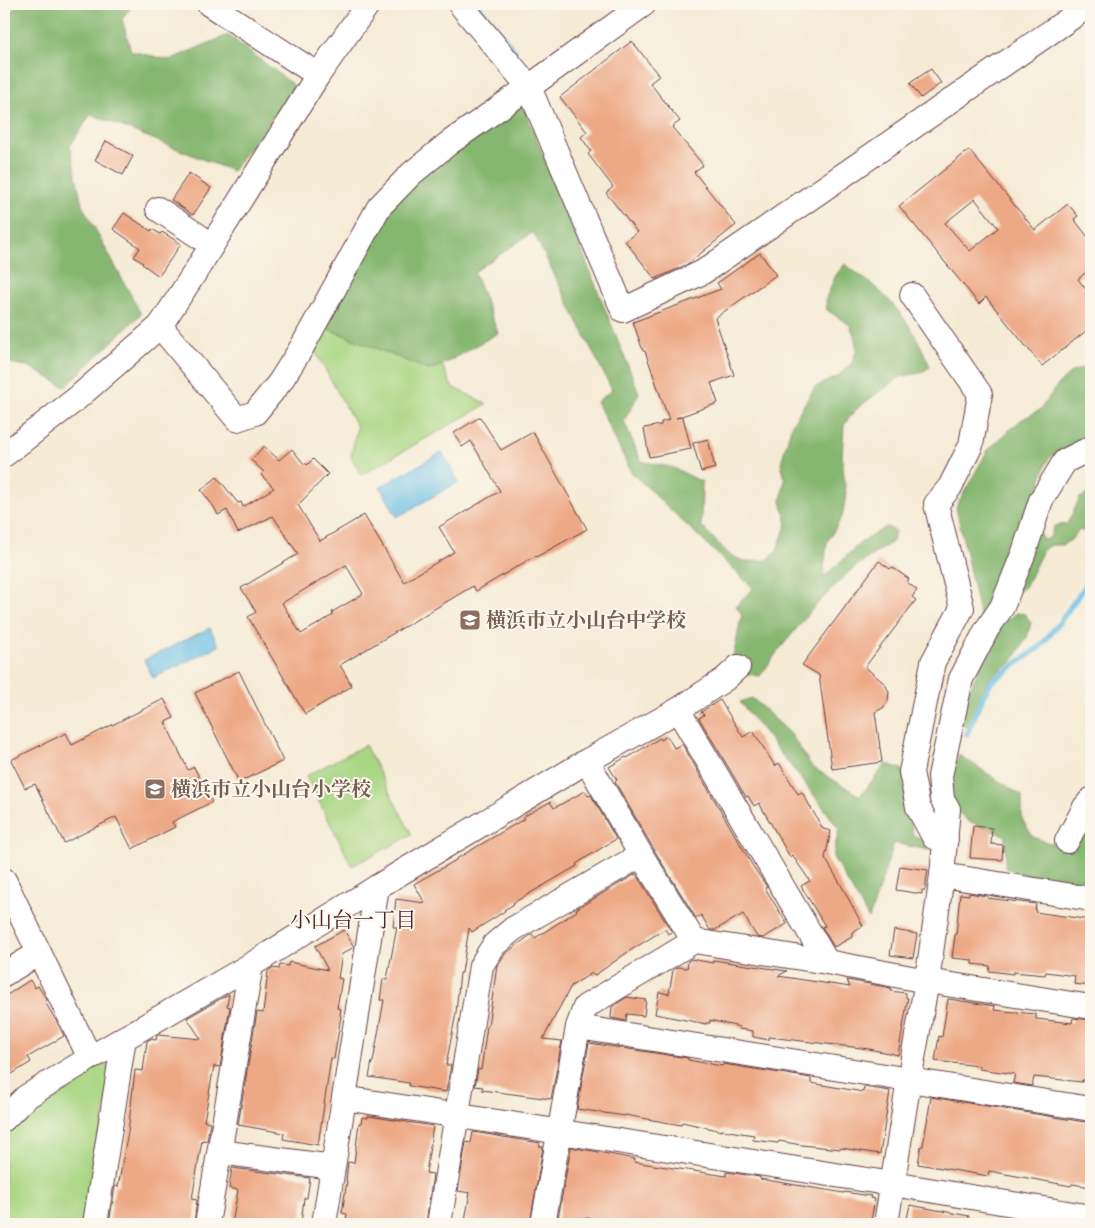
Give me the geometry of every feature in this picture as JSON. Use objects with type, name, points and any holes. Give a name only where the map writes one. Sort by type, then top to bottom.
[{"type":"street","points":[[209,4],[318,75]]},
{"type":"street","points":[[4,455],[75,400],[160,326],[318,75],[368,4]]},
{"type":"street","points":[[460,4],[529,88],[622,310],[703,272],[1091,4]]},
{"type":"street","points":[[160,326],[237,419],[255,413],[280,382],[302,347],[378,206],[411,174],[448,143],[529,88],[644,4]]},
{"type":"street","points":[[158,209],[212,245]]},
{"type":"street","points":[[912,295],[980,394],[971,445],[950,487],[936,504],[962,608],[932,662],[911,772],[918,807],[934,837],[946,839]]},
{"type":"street","points":[[886,1224],[927,981],[942,875],[948,809],[942,799],[940,776],[961,679],[987,629],[1002,607],[1024,552],[1041,500],[1065,461],[1091,448]]},
{"type":"street","points":[[4,1119],[26,1097],[251,965],[587,761],[678,710],[725,679],[738,667]]},
{"type":"street","points":[[678,710],[827,962]]},
{"type":"street","points":[[587,761],[641,855],[694,940]]},
{"type":"street","points":[[1067,841],[1091,800]]},
{"type":"street","points":[[439,1224],[481,966],[494,945],[513,929],[641,855]]},
{"type":"street","points":[[942,875],[1091,900]]},
{"type":"street","points":[[4,880],[90,1058]]},
{"type":"street","points":[[324,1224],[377,887]]},
{"type":"street","points":[[543,1224],[578,1027],[585,1007],[694,940],[927,981],[1091,1007]]},
{"type":"street","points":[[4,974],[39,953]]},
{"type":"street","points":[[208,1224],[251,965]]},
{"type":"street","points":[[578,1027],[1091,1110]]},
{"type":"street","points":[[95,1224],[124,1038]]},
{"type":"street","points":[[344,1098],[1091,1217]]},
{"type":"street","points":[[220,1152],[333,1167]]},
{"type":"green space","points":[[19,4],[133,4],[122,19],[131,51],[169,60],[228,35],[296,87],[232,171],[91,114],[70,146],[82,205],[141,314],[65,387],[28,366],[8,363],[4,367],[4,17]]},
{"type":"green space","points":[[522,103],[639,393],[624,421],[641,461],[674,468],[702,482],[701,526],[730,555],[746,562],[767,560],[777,550],[787,523],[781,501],[785,479],[781,463],[792,424],[815,387],[837,377],[852,363],[857,349],[850,325],[827,310],[826,298],[836,275],[845,264],[877,289],[897,309],[916,337],[930,367],[920,373],[900,377],[856,409],[844,425],[842,457],[846,495],[842,517],[827,542],[823,578],[860,543],[886,527],[895,530],[893,541],[851,570],[815,606],[760,676],[747,674],[732,662],[742,614],[736,606],[753,588],[631,472],[597,402],[612,390],[533,232],[474,272],[498,333],[442,365],[429,370],[324,327],[394,204],[416,180]]},
{"type":"green space","points":[[324,327],[429,370],[442,365],[452,387],[487,404],[361,475],[351,457],[357,427],[313,348]]},
{"type":"green space","points":[[1091,365],[1091,437],[1054,454],[1048,460],[1041,478],[1039,531],[1043,540],[1050,538],[1054,526],[1067,524],[1080,498],[1091,492],[1091,542],[1086,532],[1079,530],[1071,540],[1062,545],[1050,545],[1043,550],[1025,587],[1012,595],[1003,623],[1016,613],[1025,614],[1031,623],[1027,637],[1013,661],[989,679],[968,726],[959,723],[966,697],[997,632],[980,618],[956,507],[988,450],[1021,420],[1040,410],[1056,387],[1071,372]]},
{"type":"green space","points":[[752,698],[790,733],[812,767],[860,796],[886,764],[902,769],[913,835],[930,845],[929,850],[894,843],[869,919],[833,857],[839,829],[740,702]]},
{"type":"green space","points":[[365,745],[412,835],[352,866],[306,776]]},
{"type":"green space","points":[[959,755],[1022,796],[1022,819],[1033,837],[1049,843],[1076,843],[1091,822],[1091,887],[1038,879],[1005,868],[1006,836],[968,821],[955,809],[947,791]]},
{"type":"green space","points":[[97,1062],[111,1069],[88,1224],[4,1224],[4,1127],[42,1098]]},
{"type":"water","points":[[442,452],[459,482],[397,517],[380,487]]},
{"type":"water","points":[[210,628],[219,646],[153,678],[144,660]]},
{"type":"building","points":[[632,41],[659,76],[650,83],[680,121],[672,127],[703,165],[694,172],[736,225],[686,265],[655,279],[625,241],[637,232],[606,193],[613,187],[588,154],[591,151],[581,137],[587,132],[560,97]]},
{"type":"building","points":[[931,69],[941,83],[921,98],[910,83]]},
{"type":"building","points":[[106,141],[133,156],[123,175],[95,160]]},
{"type":"building","points":[[969,150],[1035,230],[1068,204],[1078,216],[1074,219],[1091,241],[1091,268],[1078,279],[1091,296],[1091,327],[1042,366],[986,297],[979,304],[899,206]],"holes":[[[975,199],[998,228],[970,251],[945,223]]]},
{"type":"building","points":[[189,173],[211,188],[193,215],[171,200]]},
{"type":"building","points":[[124,213],[151,231],[152,229],[160,234],[162,232],[181,244],[159,276],[134,257],[140,248],[113,229]]},
{"type":"building","points":[[760,253],[776,275],[715,318],[734,375],[711,383],[718,403],[676,418],[683,417],[691,449],[649,457],[644,428],[661,425],[661,422],[669,420],[633,322],[721,289],[717,283]]},
{"type":"building","points":[[480,417],[501,450],[533,432],[587,529],[535,556],[476,591],[473,586],[340,665],[352,686],[305,714],[248,617],[256,612],[241,588],[298,554],[273,516],[238,533],[227,510],[218,515],[201,490],[217,477],[238,503],[241,502],[243,507],[274,488],[261,475],[264,472],[251,460],[264,446],[279,460],[292,449],[304,464],[307,465],[313,459],[328,474],[298,505],[320,541],[364,515],[404,582],[454,552],[439,527],[500,491],[471,441],[462,447],[454,433]],"holes":[[[346,565],[363,594],[332,612],[333,615],[301,634],[282,603]]]},
{"type":"building","points":[[708,439],[715,468],[701,472],[693,443]]},
{"type":"building","points":[[879,561],[890,569],[892,567],[909,579],[907,582],[917,590],[912,597],[916,600],[865,667],[885,684],[889,692],[888,701],[883,708],[875,712],[882,762],[832,769],[819,675],[802,665]]},
{"type":"building","points":[[239,671],[283,761],[239,782],[195,693]]},
{"type":"building","points":[[164,699],[174,718],[165,722],[188,770],[194,767],[212,802],[172,822],[175,827],[132,849],[116,817],[64,843],[35,784],[25,788],[11,760],[66,733],[72,745]]},
{"type":"building","points":[[720,700],[743,737],[753,731],[775,766],[779,763],[798,794],[802,792],[823,829],[831,831],[825,858],[863,926],[852,932],[852,937],[834,947],[822,927],[825,926],[801,886],[810,881],[792,855],[790,857],[759,803],[754,806],[748,796],[746,797],[699,718],[704,715],[701,712]]},
{"type":"building","points":[[667,736],[674,748],[682,744],[787,924],[763,938],[757,937],[743,914],[715,930],[710,930],[701,915],[696,918],[615,782],[617,780],[609,767],[660,738],[661,740]]},
{"type":"building","points":[[585,791],[588,796],[591,795],[616,839],[576,864],[577,866],[513,903],[505,911],[472,932],[469,928],[446,1065],[451,1065],[446,1092],[409,1086],[409,1083],[369,1077],[384,1000],[380,1000],[383,979],[387,979],[397,927],[393,927],[396,899],[425,903],[414,884],[550,802],[554,808]]},
{"type":"building","points":[[973,826],[992,828],[991,844],[1003,845],[1002,860],[970,858]]},
{"type":"building","points":[[900,866],[928,870],[925,890],[922,890],[922,894],[896,890]]},
{"type":"building","points":[[636,874],[672,932],[668,934],[665,929],[594,976],[592,973],[571,986],[543,1039],[562,1041],[551,1099],[482,1090],[483,1087],[475,1086],[478,1069],[481,1070],[497,966],[505,954],[532,934],[535,938],[577,911],[576,909]]},
{"type":"building","points":[[969,893],[987,896],[987,898],[1036,904],[1035,912],[1091,920],[1091,986],[1074,984],[1075,976],[1046,972],[1045,975],[989,971],[990,966],[972,964],[972,960],[952,958],[960,894],[969,895]]},
{"type":"building","points":[[344,930],[354,947],[342,954],[338,978],[342,979],[337,1008],[341,1009],[341,1016],[334,1059],[331,1058],[318,1145],[283,1139],[284,1133],[238,1125],[257,1012],[263,1013],[268,971],[272,968],[279,969],[280,965],[288,966],[289,962],[328,970],[315,946]]},
{"type":"building","points":[[894,930],[917,934],[913,958],[890,955]]},
{"type":"building","points":[[691,959],[713,963],[713,960],[787,971],[778,976],[850,987],[847,980],[891,988],[890,991],[906,993],[906,998],[908,998],[898,1055],[869,1049],[769,1037],[769,1040],[753,1037],[753,1031],[739,1029],[739,1027],[710,1020],[710,1023],[706,1024],[655,1014],[659,992],[669,994],[673,970],[678,967],[687,968],[688,961]]},
{"type":"building","points":[[30,980],[35,988],[38,986],[47,1000],[45,1002],[64,1036],[28,1057],[31,1062],[4,1079],[4,997]]},
{"type":"building","points":[[229,994],[227,1006],[230,1007],[220,1067],[214,1066],[204,1121],[210,1122],[207,1141],[202,1140],[192,1199],[197,1200],[194,1224],[109,1224],[115,1186],[118,1187],[128,1132],[135,1070],[143,1071],[147,1041],[150,1039],[156,1040],[157,1035],[201,1039],[187,1018]]},
{"type":"building","points":[[627,997],[646,1000],[644,1016],[627,1014],[626,1021],[611,1018],[612,1007]]},
{"type":"building","points":[[948,999],[995,1006],[994,1010],[1036,1014],[1036,1019],[1072,1023],[1073,1018],[1091,1020],[1091,1080],[1082,1080],[1082,1082],[1034,1077],[1032,1086],[1013,1083],[1015,1074],[979,1069],[979,1066],[935,1061],[939,1036],[942,1037]]},
{"type":"building","points":[[589,1043],[688,1058],[688,1060],[722,1066],[723,1064],[811,1078],[811,1083],[863,1092],[864,1087],[890,1091],[880,1154],[779,1141],[778,1143],[753,1140],[754,1135],[722,1131],[682,1122],[681,1125],[577,1109]]},
{"type":"building","points":[[931,1097],[1091,1123],[1091,1187],[1072,1184],[1071,1186],[989,1171],[988,1176],[918,1164]]},
{"type":"building","points":[[368,1116],[433,1126],[426,1173],[433,1174],[426,1224],[345,1224],[347,1214],[342,1213],[348,1162],[354,1163],[359,1123],[361,1123],[362,1117],[368,1118]]},
{"type":"building","points":[[473,1132],[540,1143],[539,1146],[543,1147],[530,1224],[468,1224],[468,1221],[465,1220],[470,1193],[458,1191],[466,1142],[471,1143]]},
{"type":"building","points":[[571,1147],[635,1159],[634,1162],[726,1176],[726,1172],[871,1196],[870,1198],[875,1199],[871,1221],[844,1217],[843,1224],[624,1224],[579,1218],[579,1224],[557,1224]]},
{"type":"building","points":[[232,1168],[310,1178],[307,1198],[304,1198],[301,1224],[232,1224],[238,1190],[229,1188]]},
{"type":"building","points":[[910,1205],[969,1216],[968,1224],[906,1223]]},
{"type":"waterway","points":[[478,4],[515,52]]},
{"type":"waterway","points":[[967,734],[991,682],[1040,647],[1091,578]]},
{"type":"place","name":"横浜市立小山台中学校","points":[[470,620]]},
{"type":"place","name":"横浜市立小山台小学校","points":[[155,789]]},
{"type":"district","name":"小山台一丁目","points":[[353,919]]}]
